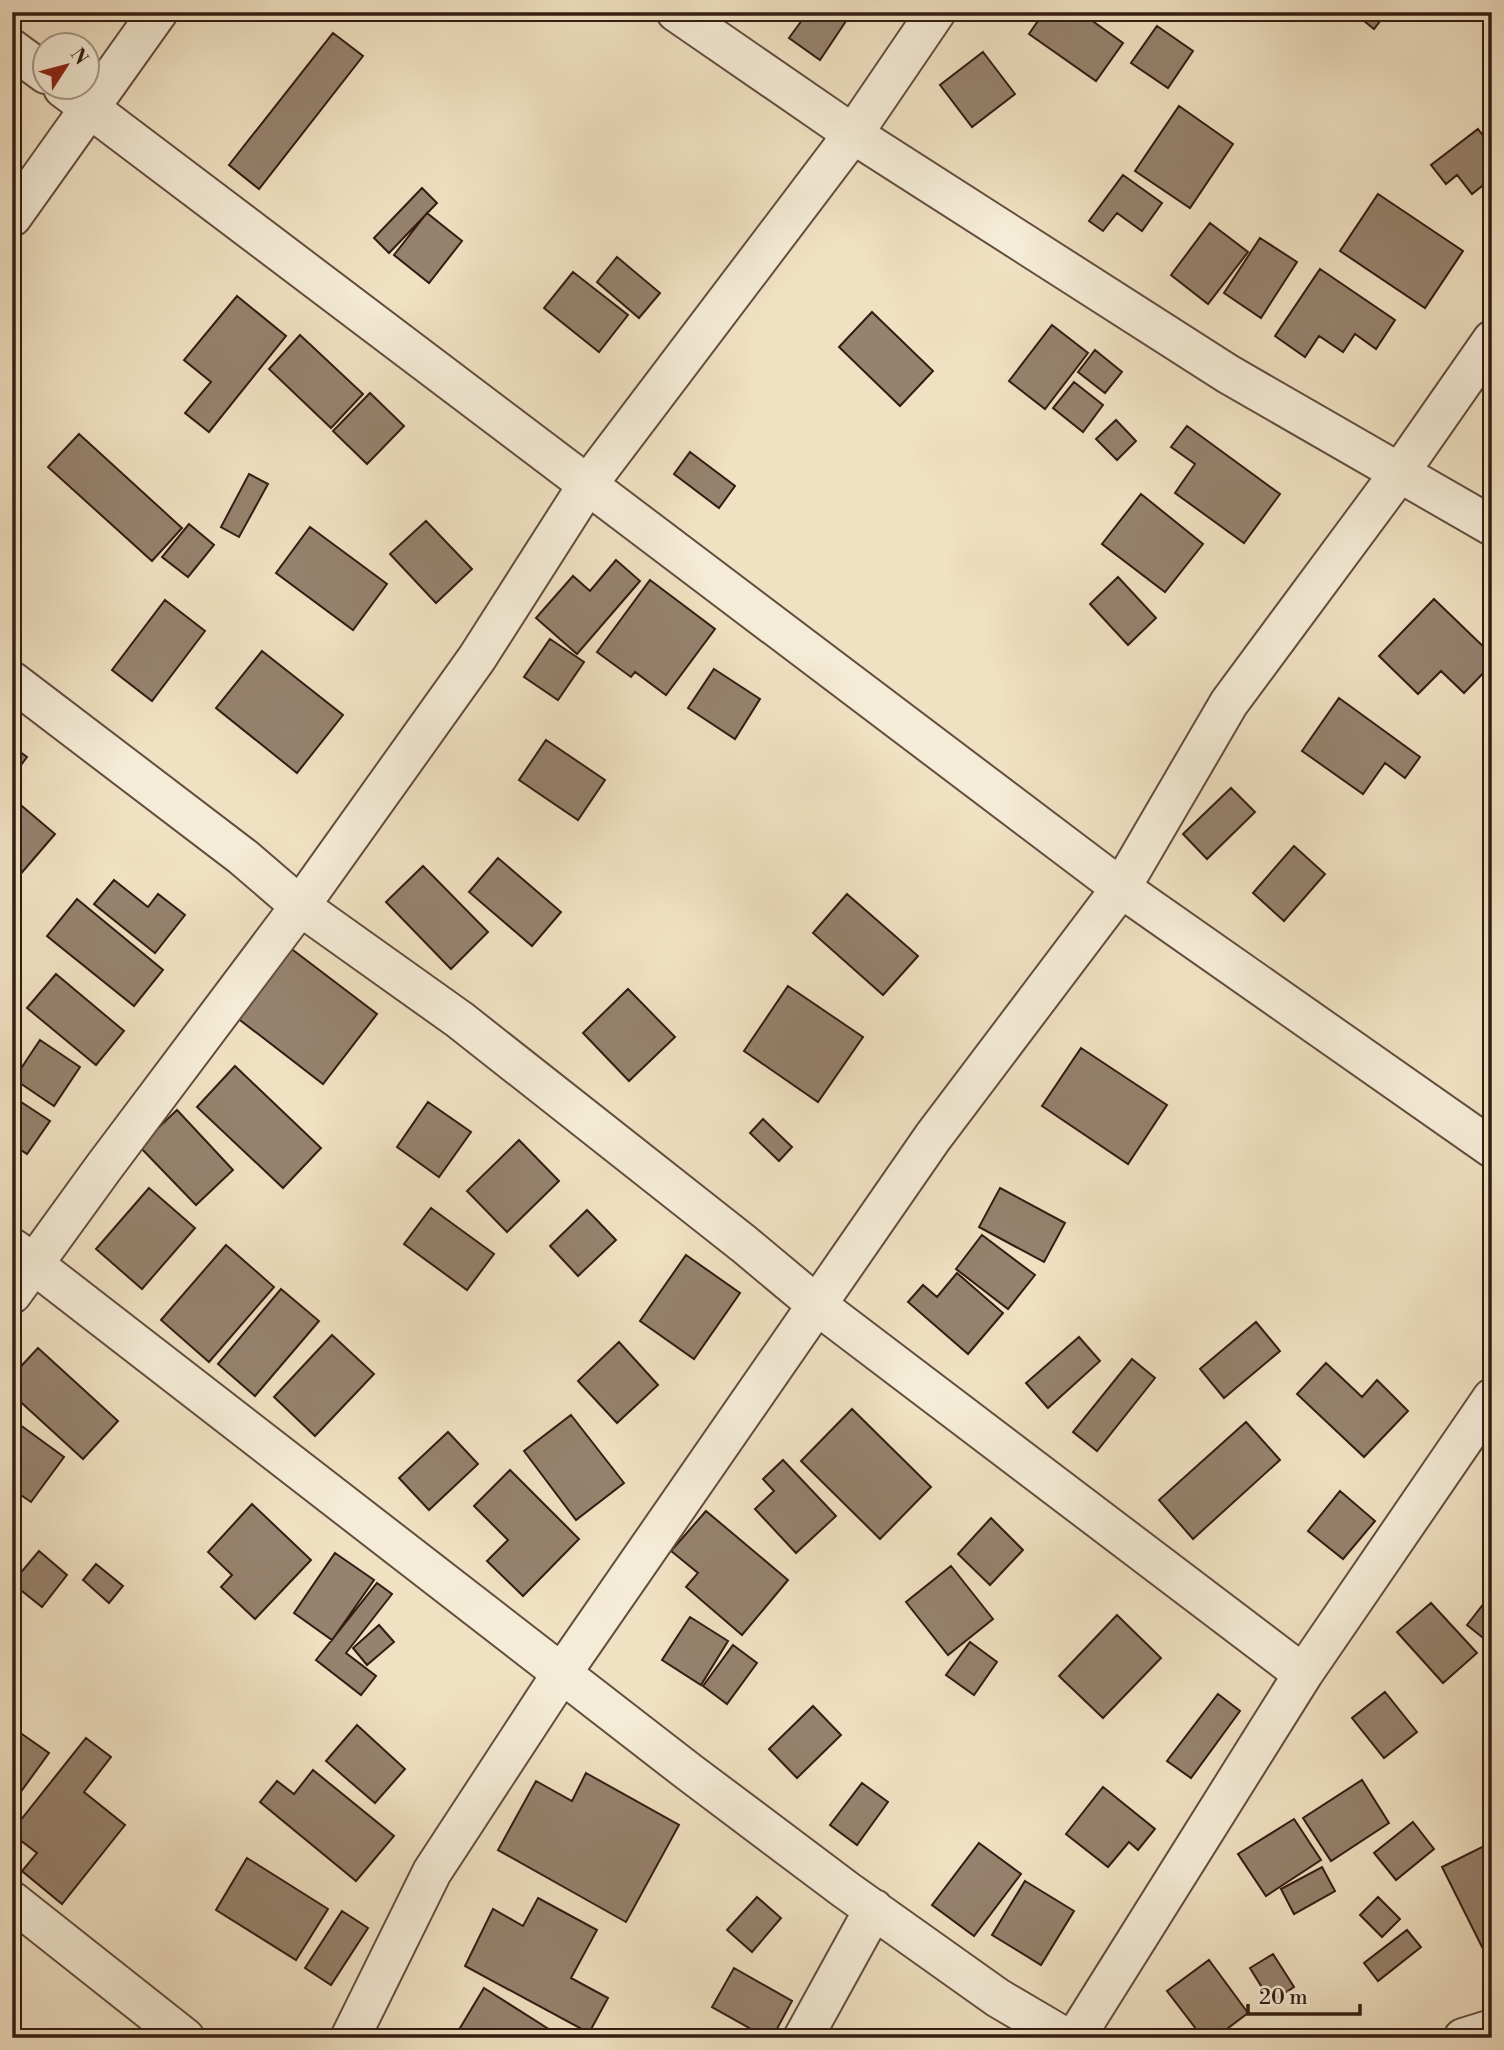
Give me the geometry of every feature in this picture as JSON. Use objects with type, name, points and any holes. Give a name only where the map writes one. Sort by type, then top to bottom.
[{"type":"street","points":[[102,71],[158,12]]},
{"type":"street","points":[[676,12],[853,134],[1228,374],[1492,526]]},
{"type":"street","points":[[936,12],[853,134],[588,484],[477,658],[300,906],[104,1167],[19,1269],[75,1295],[689,1772],[998,1998],[1066,2038]]},
{"type":"street","points":[[12,49],[32,64]]},
{"type":"street","points":[[12,217],[74,102]]},
{"type":"street","points":[[81,102],[1121,888],[1492,1148]]},
{"type":"street","points":[[349,2038],[432,1872],[562,1673],[933,1137],[1121,888],[1229,703],[1400,472],[1492,340]]},
{"type":"street","points":[[12,681],[243,857],[300,906],[460,1020],[744,1244],[817,1305],[1303,1674]]},
{"type":"street","points":[[1075,2038],[1303,1674],[1492,1398]]},
{"type":"street","points":[[12,1901],[185,2038]]},
{"type":"street","points":[[803,2038],[874,1909]]},
{"type":"building","points":[[808,12],[852,12],[820,60],[789,38]]},
{"type":"building","points":[[1044,12],[1080,12],[1123,43],[1096,81],[1029,34]]},
{"type":"building","points":[[1353,12],[1387,12],[1374,29]]},
{"type":"building","points":[[1157,26],[1193,51],[1168,88],[1131,63]]},
{"type":"building","points":[[333,33],[363,56],[259,189],[229,165]]},
{"type":"building","points":[[983,52],[1015,94],[972,127],[940,85]]},
{"type":"building","points":[[1179,106],[1233,144],[1190,208],[1135,171]]},
{"type":"building","points":[[1478,129],[1492,147],[1492,178],[1472,194],[1457,175],[1446,184],[1431,165]]},
{"type":"building","points":[[1123,175],[1162,203],[1142,231],[1117,213],[1103,231],[1089,221]]},
{"type":"building","points":[[422,188],[437,203],[389,253],[374,238]]},
{"type":"building","points":[[1378,194],[1463,251],[1425,308],[1340,251]]},
{"type":"building","points":[[427,213],[462,241],[429,283],[394,255]]},
{"type":"building","points":[[1210,223],[1248,252],[1208,304],[1171,275]]},
{"type":"building","points":[[1260,238],[1297,262],[1261,318],[1224,293]]},
{"type":"building","points":[[617,257],[660,293],[639,318],[597,282]]},
{"type":"building","points":[[1320,269],[1395,320],[1376,349],[1355,334],[1343,352],[1319,336],[1305,357],[1275,336]]},
{"type":"building","points":[[573,272],[628,315],[599,352],[544,308]]},
{"type":"building","points":[[237,296],[286,336],[209,432],[185,413],[211,382],[184,360]]},
{"type":"building","points":[[872,312],[933,371],[900,406],[839,347]]},
{"type":"building","points":[[1052,325],[1088,353],[1045,409],[1009,381]]},
{"type":"building","points":[[300,335],[363,394],[331,428],[269,369]]},
{"type":"building","points":[[1095,350],[1122,372],[1105,393],[1078,372]]},
{"type":"building","points":[[1074,382],[1103,405],[1083,432],[1053,408]]},
{"type":"building","points":[[370,393],[404,426],[367,464],[333,431]]},
{"type":"building","points":[[1116,420],[1136,441],[1117,460],[1096,439]]},
{"type":"building","points":[[1187,426],[1280,494],[1244,543],[1175,493],[1195,464],[1171,447]]},
{"type":"building","points":[[79,434],[182,528],[152,561],[48,467]]},
{"type":"building","points":[[690,452],[735,486],[719,508],[674,474]]},
{"type":"building","points":[[249,474],[268,484],[239,537],[221,527]]},
{"type":"building","points":[[1141,494],[1203,544],[1165,592],[1102,544]]},
{"type":"building","points":[[426,521],[472,569],[436,603],[390,554]]},
{"type":"building","points":[[189,524],[214,545],[188,577],[162,557]]},
{"type":"building","points":[[310,527],[387,584],[353,630],[276,573]]},
{"type":"building","points":[[616,560],[640,581],[577,654],[536,618],[573,576],[590,591]]},
{"type":"building","points":[[1118,577],[1156,618],[1128,645],[1090,604]]},
{"type":"building","points":[[650,580],[715,629],[666,695],[635,672],[631,677],[597,652]]},
{"type":"building","points":[[1434,599],[1492,655],[1492,664],[1464,693],[1441,671],[1418,694],[1379,656]]},
{"type":"building","points":[[165,600],[205,631],[152,701],[112,670]]},
{"type":"building","points":[[550,639],[584,662],[558,700],[524,677]]},
{"type":"building","points":[[262,651],[343,715],[297,773],[216,708]]},
{"type":"building","points":[[714,669],[760,699],[735,739],[688,708]]},
{"type":"building","points":[[1339,698],[1420,757],[1405,778],[1385,763],[1363,794],[1302,751]]},
{"type":"building","points":[[546,740],[605,780],[578,820],[519,780]]},
{"type":"building","points":[[12,746],[27,757],[12,777]]},
{"type":"building","points":[[1231,788],[1255,812],[1207,859],[1183,834]]},
{"type":"building","points":[[16,801],[55,834],[12,884],[12,805]]},
{"type":"building","points":[[1294,846],[1325,874],[1284,921],[1253,893]]},
{"type":"building","points":[[498,858],[561,912],[532,946],[469,892]]},
{"type":"building","points":[[423,866],[488,932],[451,969],[386,902]]},
{"type":"building","points":[[114,880],[148,907],[158,894],[185,915],[155,953],[94,904]]},
{"type":"building","points":[[847,894],[918,956],[883,995],[813,933]]},
{"type":"building","points":[[77,899],[163,970],[134,1006],[47,936]]},
{"type":"building","points":[[289,947],[377,1014],[323,1084],[236,1017]]},
{"type":"building","points":[[56,974],[124,1031],[96,1065],[27,1008]]},
{"type":"building","points":[[788,986],[863,1037],[818,1102],[744,1051]]},
{"type":"building","points":[[628,989],[675,1037],[629,1081],[583,1033]]},
{"type":"building","points":[[40,1040],[80,1067],[54,1106],[14,1079]]},
{"type":"building","points":[[1081,1048],[1167,1105],[1128,1164],[1042,1106]]},
{"type":"building","points":[[235,1066],[321,1148],[283,1188],[197,1107]]},
{"type":"building","points":[[12,1096],[50,1121],[27,1154],[12,1144]]},
{"type":"building","points":[[428,1102],[471,1132],[439,1177],[397,1147]]},
{"type":"building","points":[[177,1110],[233,1170],[196,1205],[139,1146]]},
{"type":"building","points":[[763,1119],[792,1147],[779,1161],[750,1133]]},
{"type":"building","points":[[519,1140],[559,1181],[507,1232],[467,1191]]},
{"type":"building","points":[[149,1188],[195,1228],[142,1289],[96,1249]]},
{"type":"building","points":[[1000,1188],[1065,1223],[1044,1262],[979,1227]]},
{"type":"building","points":[[431,1208],[494,1254],[467,1290],[404,1244]]},
{"type":"building","points":[[587,1210],[616,1240],[578,1276],[550,1246]]},
{"type":"building","points":[[982,1235],[1035,1275],[1008,1309],[956,1269]]},
{"type":"building","points":[[226,1245],[274,1287],[209,1362],[161,1320]]},
{"type":"building","points":[[686,1255],[740,1293],[694,1359],[640,1321]]},
{"type":"building","points":[[957,1273],[1003,1313],[968,1354],[908,1302],[923,1285],[937,1297]]},
{"type":"building","points":[[281,1289],[319,1321],[255,1396],[218,1364]]},
{"type":"building","points":[[1256,1322],[1280,1351],[1224,1398],[1200,1369]]},
{"type":"building","points":[[332,1335],[374,1374],[315,1436],[274,1397]]},
{"type":"building","points":[[1079,1337],[1100,1361],[1048,1408],[1026,1383]]},
{"type":"building","points":[[619,1342],[658,1385],[617,1423],[578,1381]]},
{"type":"building","points":[[38,1348],[118,1421],[83,1459],[12,1394],[12,1376]]},
{"type":"building","points":[[1132,1359],[1155,1378],[1097,1451],[1073,1432]]},
{"type":"building","points":[[1326,1363],[1362,1397],[1377,1380],[1408,1411],[1364,1457],[1297,1394]]},
{"type":"building","points":[[852,1409],[931,1487],[880,1539],[801,1461]]},
{"type":"building","points":[[571,1415],[624,1483],[576,1520],[524,1451]]},
{"type":"building","points":[[12,1419],[64,1457],[31,1502],[12,1489]]},
{"type":"building","points":[[1246,1422],[1280,1460],[1193,1539],[1159,1500]]},
{"type":"building","points":[[448,1432],[478,1464],[429,1510],[399,1478]]},
{"type":"building","points":[[783,1460],[836,1516],[796,1553],[755,1509],[774,1491],[763,1479]]},
{"type":"building","points":[[510,1470],[579,1539],[523,1596],[487,1561],[508,1540],[474,1506]]},
{"type":"building","points":[[1340,1491],[1375,1521],[1343,1559],[1308,1531]]},
{"type":"building","points":[[252,1504],[311,1560],[255,1619],[221,1587],[232,1575],[208,1552]]},
{"type":"building","points":[[706,1511],[788,1580],[742,1635],[686,1587],[698,1573],[671,1551]]},
{"type":"building","points":[[991,1518],[1023,1550],[990,1585],[958,1554]]},
{"type":"building","points":[[39,1551],[67,1575],[42,1607],[12,1583]]},
{"type":"building","points":[[335,1553],[374,1580],[332,1640],[294,1613]]},
{"type":"building","points":[[96,1564],[123,1586],[109,1603],[83,1580]]},
{"type":"building","points":[[951,1566],[993,1619],[948,1655],[906,1602]]},
{"type":"building","points":[[377,1583],[392,1594],[346,1653],[376,1676],[361,1695],[316,1660]]},
{"type":"building","points":[[1492,1593],[1492,1645],[1467,1625]]},
{"type":"building","points":[[1431,1603],[1477,1653],[1443,1683],[1397,1632]]},
{"type":"building","points":[[1117,1615],[1161,1658],[1103,1718],[1059,1676]]},
{"type":"building","points":[[690,1617],[728,1641],[701,1685],[662,1660]]},
{"type":"building","points":[[379,1625],[394,1642],[367,1665],[353,1648]]},
{"type":"building","points":[[970,1642],[997,1662],[974,1695],[946,1675]]},
{"type":"building","points":[[733,1645],[757,1663],[727,1704],[703,1686]]},
{"type":"building","points":[[1385,1692],[1417,1732],[1384,1758],[1352,1718]]},
{"type":"building","points":[[1218,1694],[1240,1711],[1191,1778],[1167,1761]]},
{"type":"building","points":[[813,1706],[841,1735],[797,1778],[769,1749]]},
{"type":"building","points":[[357,1725],[405,1769],[375,1803],[326,1761]]},
{"type":"building","points":[[12,1727],[49,1753],[12,1804]]},
{"type":"building","points":[[86,1738],[111,1757],[84,1792],[125,1825],[62,1904],[22,1871],[37,1853],[12,1834],[12,1831]]},
{"type":"building","points":[[313,1770],[394,1836],[356,1881],[260,1802],[277,1781],[294,1794]]},
{"type":"building","points":[[586,1773],[679,1825],[626,1922],[498,1850],[536,1781],[572,1801]]},
{"type":"building","points":[[1362,1780],[1389,1823],[1331,1861],[1303,1818]]},
{"type":"building","points":[[862,1783],[888,1802],[857,1845],[830,1825]]},
{"type":"building","points":[[1103,1787],[1155,1829],[1138,1850],[1129,1842],[1108,1867],[1066,1834]]},
{"type":"building","points":[[1294,1819],[1321,1860],[1266,1896],[1238,1854]]},
{"type":"building","points":[[1413,1822],[1434,1849],[1396,1880],[1374,1853]]},
{"type":"building","points":[[1492,1842],[1492,1962],[1490,1963],[1442,1867]]},
{"type":"building","points":[[979,1843],[1021,1874],[974,1936],[932,1905]]},
{"type":"building","points":[[247,1858],[328,1909],[296,1960],[216,1910]]},
{"type":"building","points":[[1322,1867],[1335,1891],[1294,1914],[1281,1889]]},
{"type":"building","points":[[1025,1881],[1074,1911],[1041,1965],[992,1935]]},
{"type":"building","points":[[757,1897],[781,1918],[752,1952],[727,1930]]},
{"type":"building","points":[[1378,1897],[1400,1919],[1382,1937],[1360,1915]]},
{"type":"building","points":[[538,1898],[597,1930],[571,1978],[608,1998],[589,2033],[465,1966],[493,1909],[523,1926]]},
{"type":"building","points":[[342,1911],[368,1928],[331,1985],[305,1968]]},
{"type":"building","points":[[1407,1930],[1421,1947],[1378,1981],[1364,1963]]},
{"type":"building","points":[[1273,1954],[1294,1987],[1271,2002],[1250,1968]]},
{"type":"building","points":[[1209,1960],[1248,2013],[1215,2038],[1203,2038],[1167,1991]]},
{"type":"building","points":[[734,1968],[792,2001],[772,2038],[767,2038],[712,2007]]},
{"type":"building","points":[[484,1988],[555,2033],[552,2038],[454,2038]]}]
